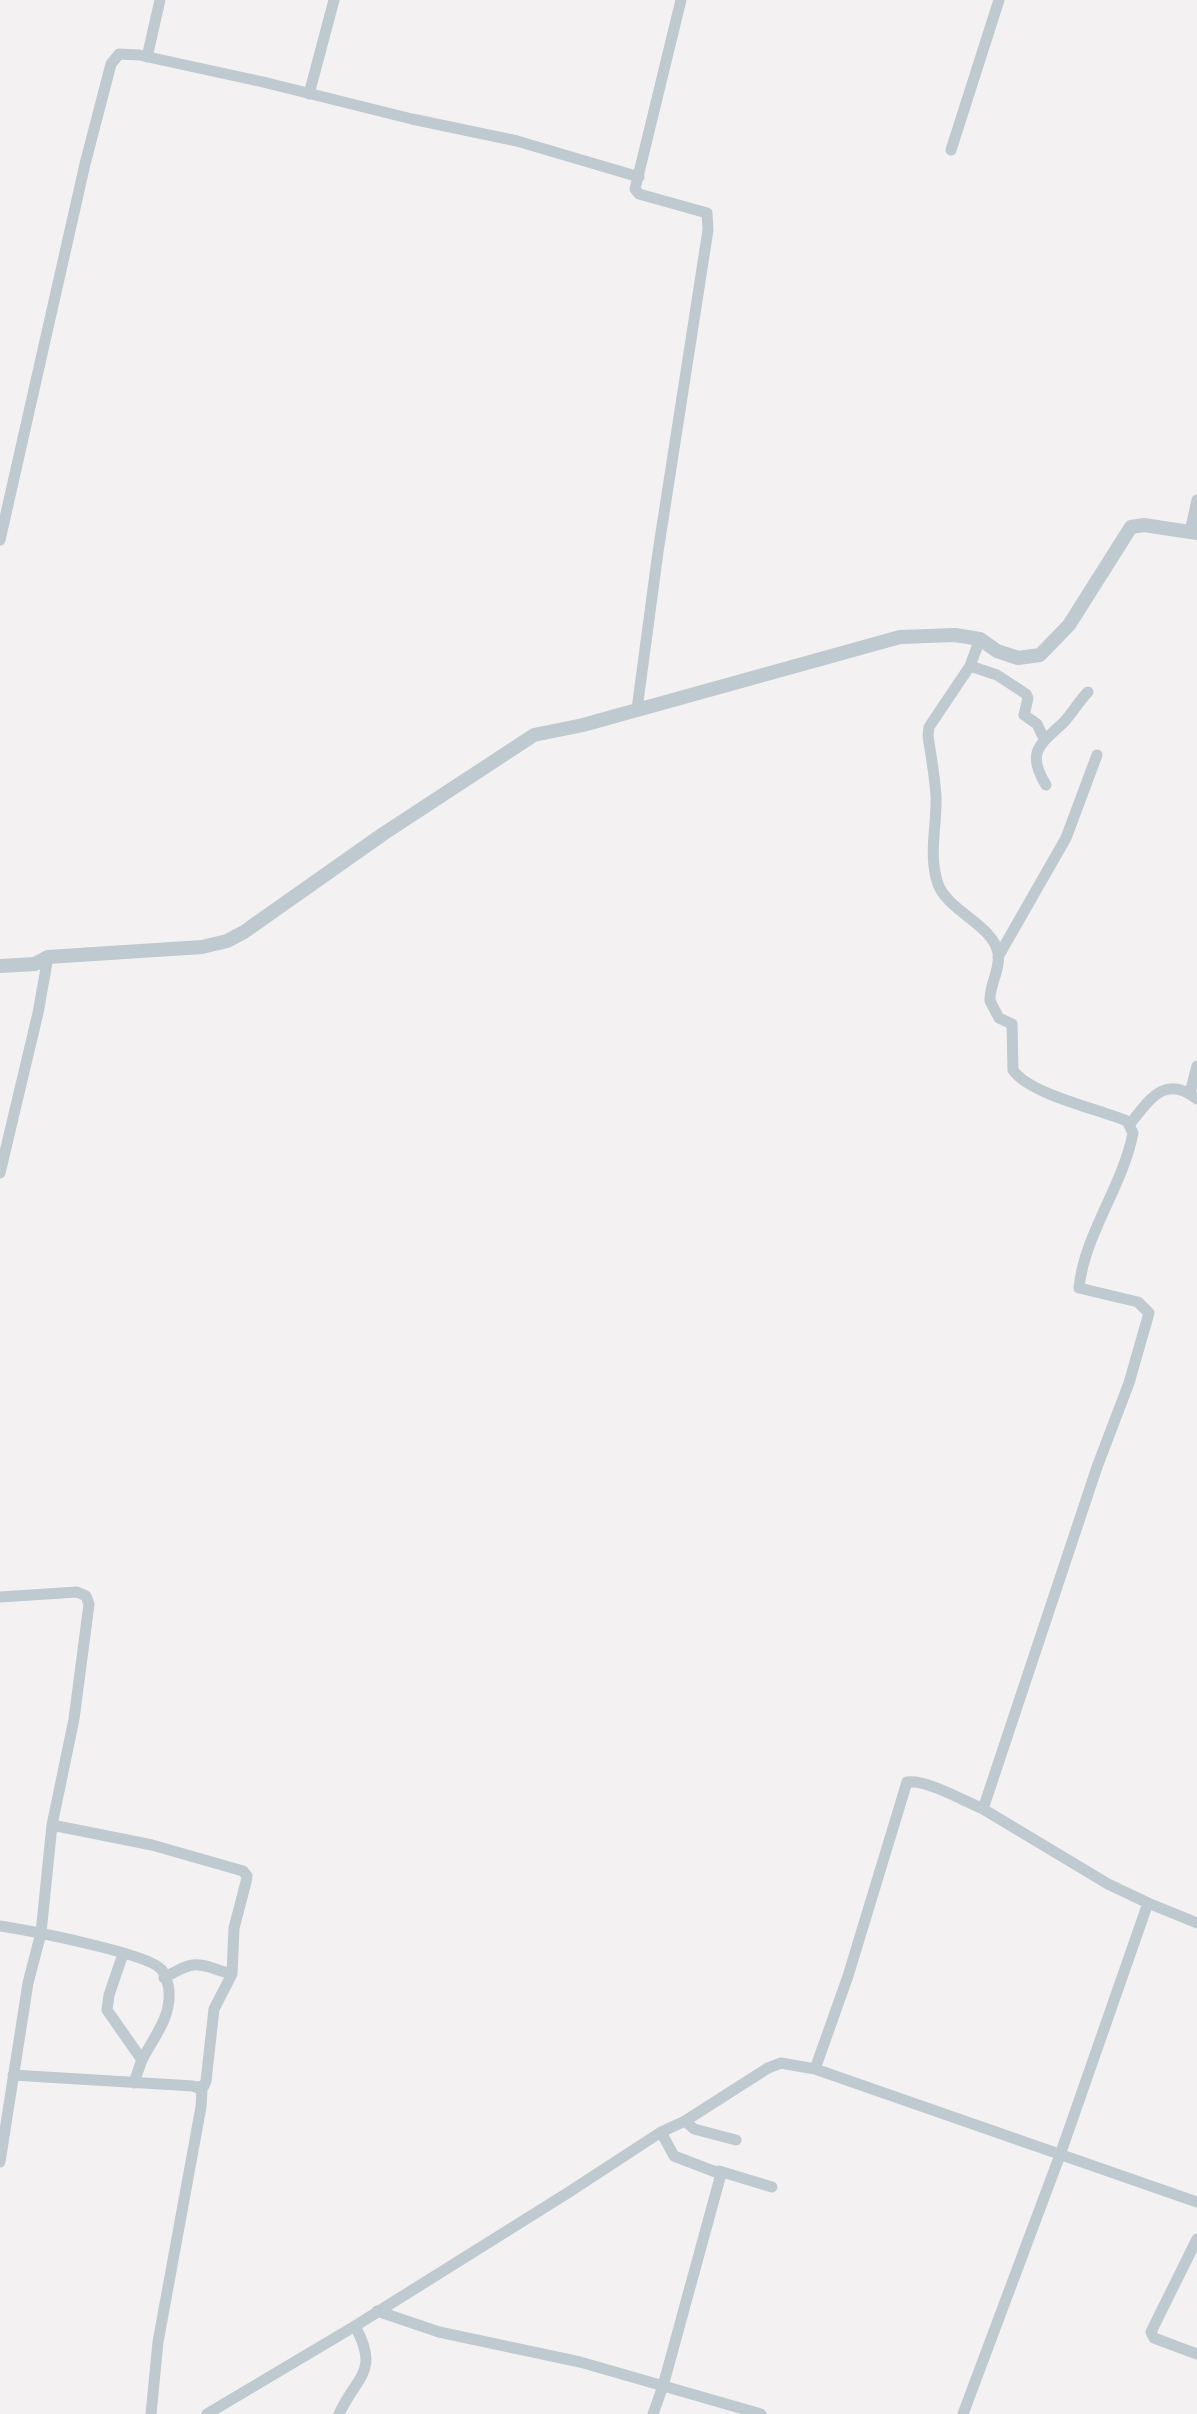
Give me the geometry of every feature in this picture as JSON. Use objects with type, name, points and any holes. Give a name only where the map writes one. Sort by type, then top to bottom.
[{"type":"street","points":[[147,57],[160,0]]},
{"type":"street","points":[[309,94],[334,0]]},
{"type":"street","points":[[637,709],[709,215],[636,192],[635,186],[681,0]]},
{"type":"street","points":[[951,150],[999,0]]},
{"type":"street","points":[[0,540],[85,164],[111,64],[119,54],[147,57],[517,141],[639,177]]},
{"type":"street","points":[[0,966],[35,964],[48,957],[202,947],[227,941],[534,735],[891,639],[942,634],[980,639],[997,651],[1018,658],[1040,655],[1069,625],[1131,527],[1144,525],[1193,532],[1197,500]]},
{"type":"street","points":[[980,639],[970,666],[929,727],[936,794],[934,862],[947,899],[987,936],[995,946],[998,957]]},
{"type":"street","points":[[970,666],[997,675],[1026,694],[1024,715],[1037,724],[1044,739]]},
{"type":"street","points":[[1046,785],[1036,763],[1044,739],[1066,720],[1088,692]]},
{"type":"street","points":[[983,1809],[1149,1317],[1149,1311],[1138,1302],[1079,1288],[1081,1273],[1107,1202],[1127,1159],[1133,1133],[1127,1121],[1036,1088],[1015,1074],[1012,1024],[999,1018],[990,1001],[998,957],[1066,838],[1097,755]]},
{"type":"street","points":[[0,1173],[48,957]]},
{"type":"street","points":[[1129,1125],[1159,1091],[1166,1088],[1193,1096],[1197,1066]]},
{"type":"street","points":[[0,1597],[77,1592],[88,1598],[74,1719],[52,1825],[41,1933],[28,1983],[0,2162]]},
{"type":"street","points":[[815,2069],[848,1976],[907,1782],[928,1785],[983,1809],[1108,1884],[1197,1923]]},
{"type":"street","points":[[13,2075],[204,2086],[213,2015],[232,1974],[234,1928],[247,1876],[243,1871],[152,1845],[52,1825]]},
{"type":"street","points":[[963,2414],[1060,2155],[1148,1903]]},
{"type":"street","points":[[0,1926],[123,1954],[157,1965],[164,1973],[169,1988],[166,2011],[158,2037],[142,2060],[134,2083]]},
{"type":"street","points":[[123,1954],[107,2010],[142,2060]]},
{"type":"street","points":[[164,1978],[189,1964],[232,1974]]},
{"type":"street","points":[[214,2413],[774,2064],[789,2063],[815,2069],[1197,2202]]},
{"type":"street","points":[[151,2414],[158,2342],[201,2107],[202,2090],[196,2087]]},
{"type":"street","points":[[685,2121],[694,2129],[736,2140]]},
{"type":"street","points":[[661,2132],[674,2156],[772,2187]]},
{"type":"street","points":[[653,2414],[720,2180],[719,2171]]},
{"type":"street","points":[[1197,2239],[1151,2332],[1154,2338],[1197,2354]]},
{"type":"street","points":[[377,2311],[439,2332],[580,2362],[761,2414]]},
{"type":"street","points":[[339,2414],[359,2384],[367,2358],[365,2345],[355,2326]]}]
